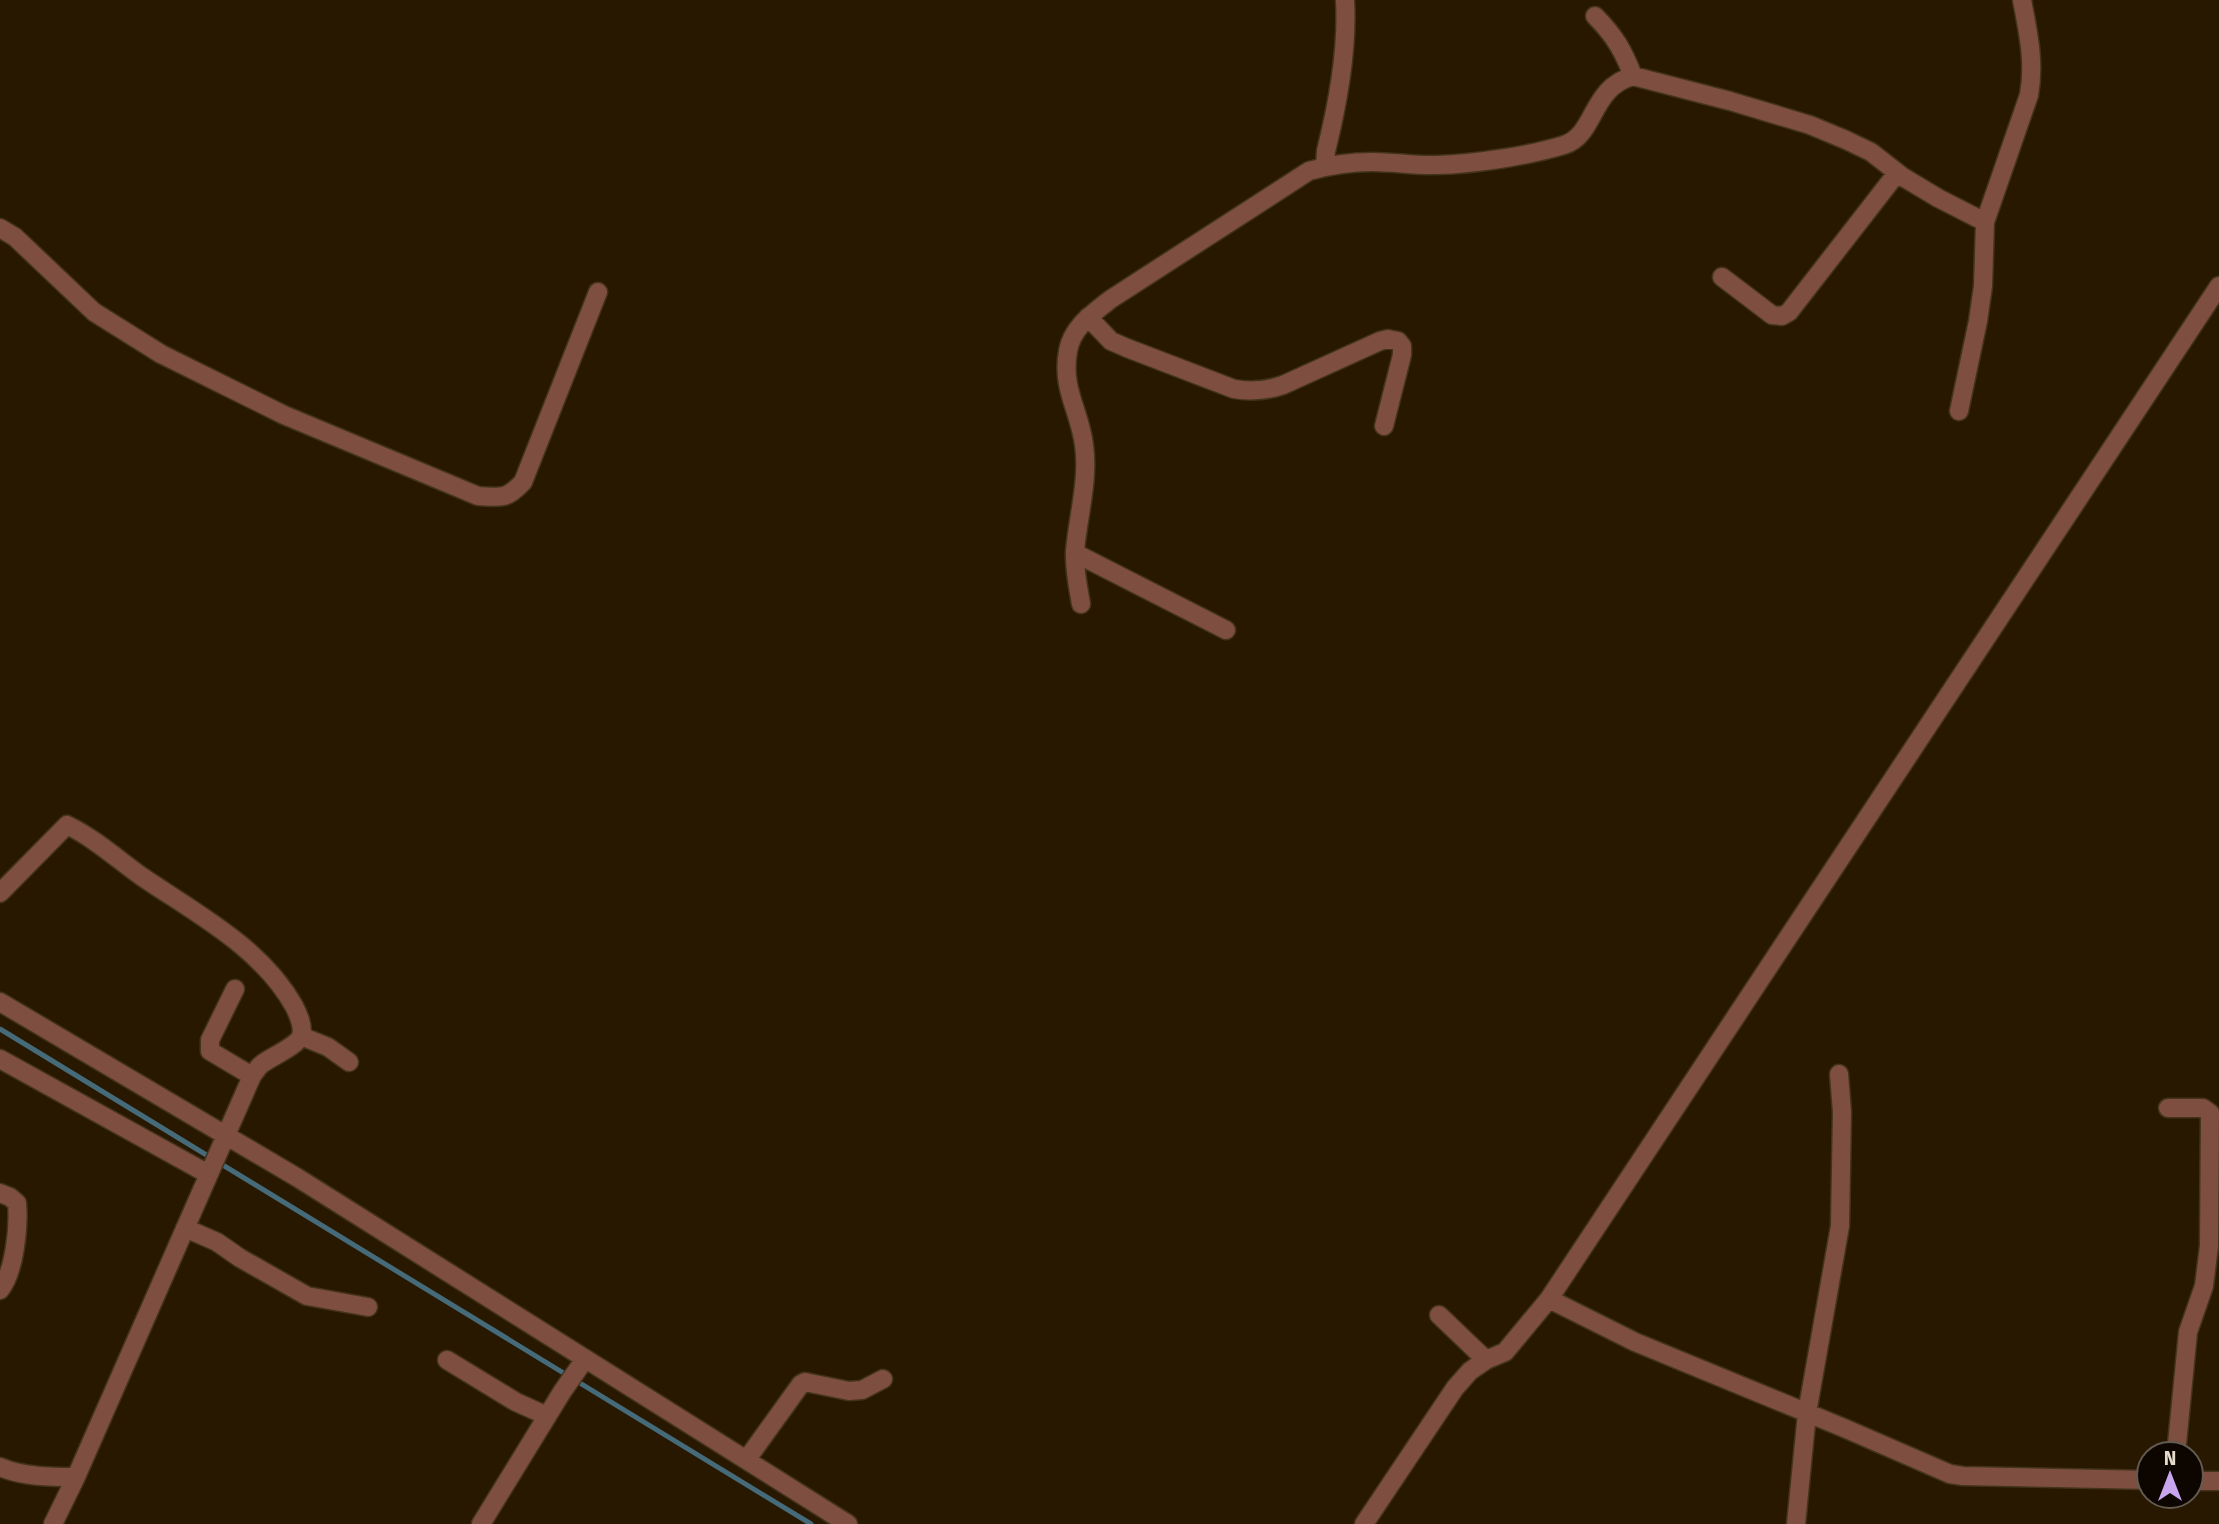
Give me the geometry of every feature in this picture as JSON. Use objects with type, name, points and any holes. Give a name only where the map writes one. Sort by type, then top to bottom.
[{"type":"street","points":[[1325,166],[1344,54],[1345,0]]},
{"type":"street","points":[[1959,411],[1983,286],[1985,222],[2029,95],[2032,78],[2033,61],[2022,0]]},
{"type":"street","points":[[1595,16],[1612,33],[1633,76]]},
{"type":"street","points":[[1082,604],[1075,573],[1075,553],[1085,470],[1085,446],[1071,402],[1066,375],[1072,337],[1088,317],[1111,299],[1309,171],[1325,166],[1374,162],[1457,164],[1519,155],[1562,145],[1573,141],[1581,132],[1607,89],[1619,79],[1633,76],[1810,125],[1871,152],[1897,173],[1985,222]]},
{"type":"street","points":[[1722,277],[1772,315],[1782,316],[1788,312],[1897,173]]},
{"type":"street","points":[[0,228],[24,245],[94,312],[161,354],[284,415],[478,496],[511,495],[523,482],[598,292]]},
{"type":"street","points":[[1364,1524],[1455,1388],[1470,1371],[1505,1352],[1549,1299],[2211,310],[2219,286]]},
{"type":"street","points":[[1088,317],[1111,341],[1119,345],[1234,389],[1251,392],[1267,391],[1283,385],[1380,341],[1398,341],[1402,346],[1402,355],[1384,426]]},
{"type":"street","points":[[1075,553],[1226,630]]},
{"type":"street","points":[[0,892],[67,825],[86,834],[139,874],[228,934],[264,966],[281,986],[299,1016],[301,1036],[295,1043],[260,1066],[252,1076],[53,1524]]},
{"type":"street","points":[[235,989],[210,1040],[210,1051],[252,1076]]},
{"type":"street","points":[[0,1002],[585,1359],[848,1524]]},
{"type":"street","points":[[301,1036],[328,1047],[349,1062]]},
{"type":"street","points":[[0,1059],[210,1171]]},
{"type":"street","points":[[1796,1524],[1807,1413],[1840,1226],[1842,1112],[1839,1074]]},
{"type":"street","points":[[2168,1108],[2203,1108],[2210,1114],[2209,1246],[2204,1286],[2188,1332],[2177,1440]]},
{"type":"street","points":[[0,1193],[17,1203],[18,1215],[10,1271],[0,1290]]},
{"type":"street","points":[[185,1228],[217,1242],[307,1296],[368,1307]]},
{"type":"street","points":[[1549,1299],[1635,1342],[1950,1474],[2135,1480]]},
{"type":"street","points":[[1439,1315],[1486,1360]]},
{"type":"street","points":[[481,1524],[585,1359]]},
{"type":"street","points":[[447,1360],[516,1402],[547,1416]]},
{"type":"street","points":[[747,1460],[801,1384],[805,1382],[849,1391],[862,1390],[883,1379]]},
{"type":"street","points":[[0,1467],[12,1472],[39,1476],[76,1477]]},
{"type":"waterway","points":[[0,1029],[811,1524]]}]
